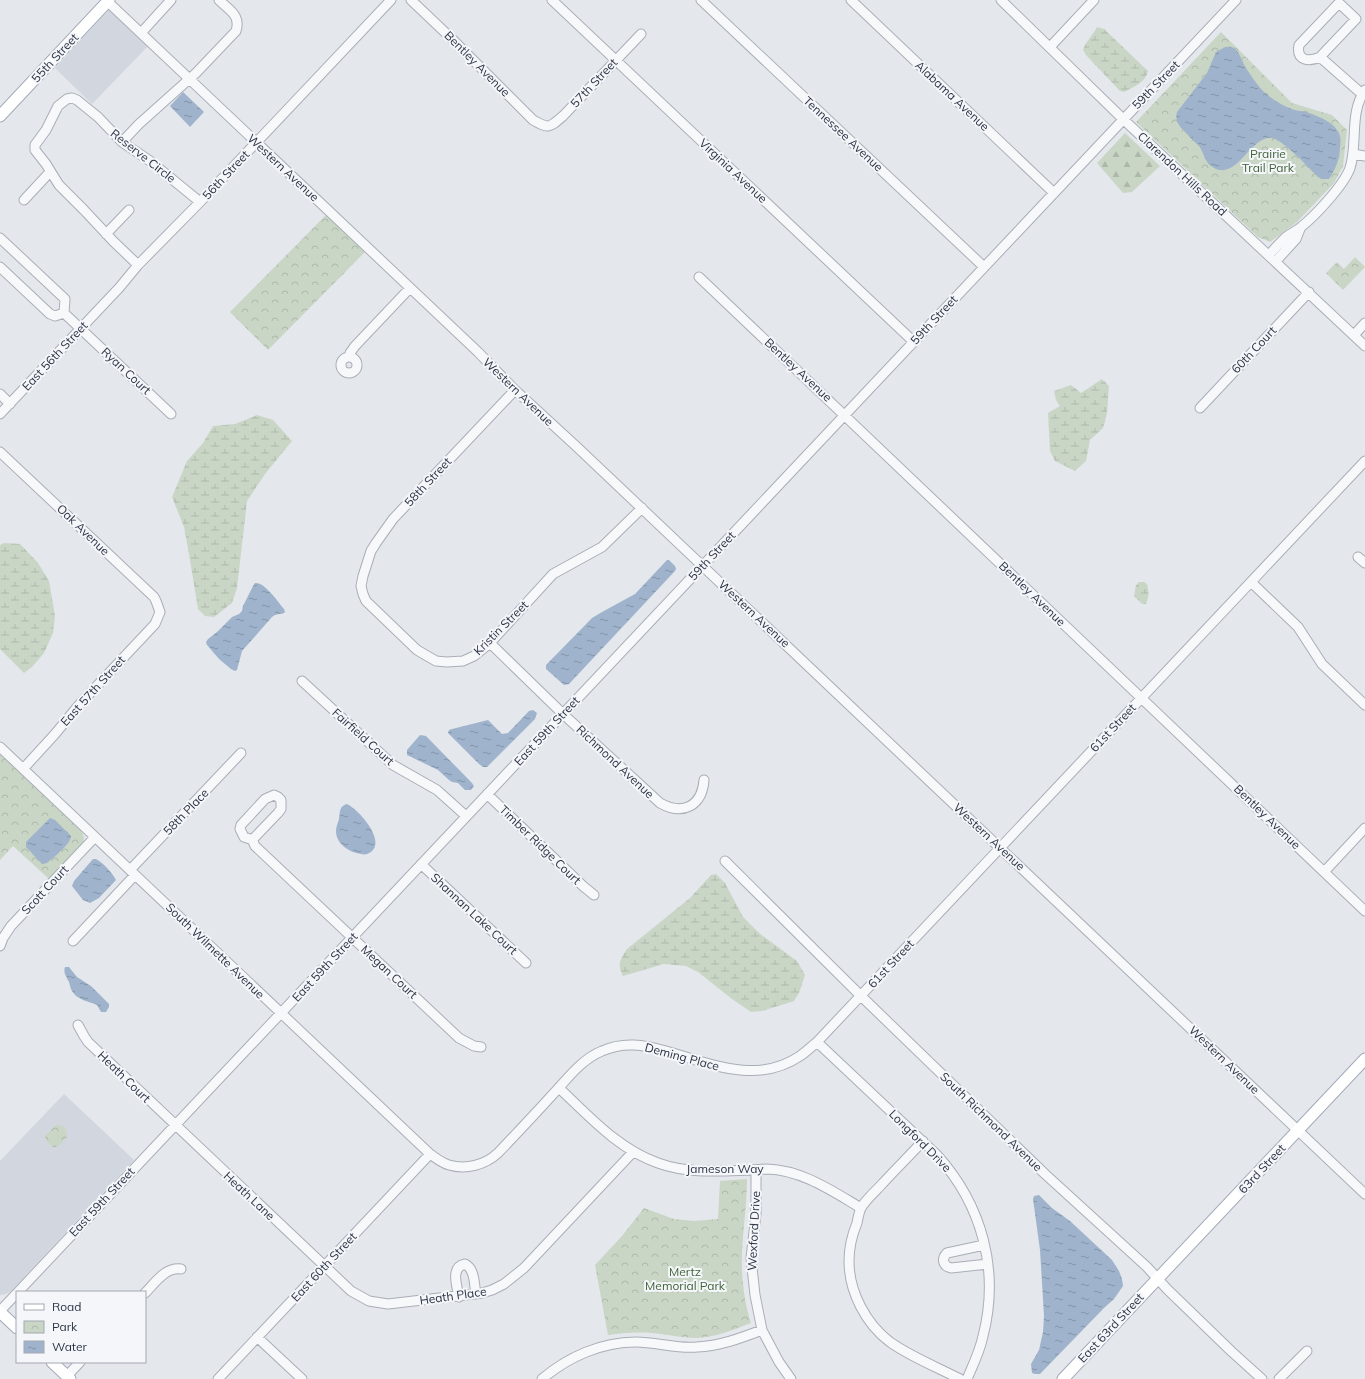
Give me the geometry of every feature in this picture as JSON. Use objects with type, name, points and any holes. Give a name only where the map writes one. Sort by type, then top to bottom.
[{"type":"main road","name":"55th Street","points":[[0,116],[108,1]]},
{"type":"main road","name":"63rd Street","points":[[1158,1278],[1365,1059]]},
{"type":"main road","name":"East 63rd Street","points":[[1063,1379],[1158,1278]]},
{"type":"main road","points":[[0,1311],[16,1327]]},
{"type":"main road","points":[[53,1363],[68,1377]]},
{"type":"street","points":[[141,33],[171,0]]},
{"type":"street","points":[[122,142],[188,78],[196,73],[236,31],[238,25],[235,15],[219,0]]},
{"type":"street","name":"56th Street","points":[[110,298],[138,265],[200,202],[391,0]]},
{"type":"street","name":"Bentley Avenue","points":[[411,0],[468,54],[532,120],[545,126]]},
{"type":"street","name":"Virginia Avenue","points":[[552,0],[914,342]]},
{"type":"street","name":"Tennessee Avenue","points":[[702,0],[984,267]]},
{"type":"street","name":"Alabama Avenue","points":[[851,0],[1054,193]]},
{"type":"street","name":"Clarendon Hills Road","points":[[1000,0],[1123,119],[1365,346]]},
{"type":"street","points":[[1050,47],[1094,0]]},
{"type":"street","name":"59th Street","points":[[632,641],[1236,0]]},
{"type":"street","name":"Western Avenue","points":[[108,1],[515,390],[642,508],[1365,1194]]},
{"type":"street","points":[[1339,4],[1356,19],[1320,57],[1308,60],[1303,58],[1298,50],[1299,45],[1339,4]]},
{"type":"street","name":"57th Street","points":[[545,126],[555,123],[563,116],[641,34]]},
{"type":"street","points":[[1276,261],[1296,239],[1300,229],[1341,185],[1348,174],[1353,154],[1356,116],[1359,102],[1364,92],[1320,57]]},
{"type":"street","name":"Reserve Circle","points":[[138,265],[59,185],[46,164],[37,154],[35,145],[46,130],[58,106],[67,99],[72,98],[86,106],[122,142],[150,161],[200,202]]},
{"type":"street","points":[[1353,154],[1365,156]]},
{"type":"street","points":[[24,200],[50,172]]},
{"type":"street","points":[[106,234],[129,210]]},
{"type":"street","points":[[1269,255],[1287,236],[1300,229]]},
{"type":"street","points":[[0,238],[65,299],[64,313],[55,316],[50,314],[0,267]]},
{"type":"street","name":"Bentley Avenue","points":[[699,277],[1365,911]]},
{"type":"street","points":[[349,357],[355,346],[410,288]]},
{"type":"street","name":"60th Court","points":[[1200,408],[1308,292]]},
{"type":"street","name":"East 56th Street","points":[[0,414],[110,298]]},
{"type":"street","name":"Ryan Court","points":[[64,313],[171,414]]},
{"type":"street","points":[[1354,335],[1365,322]]},
{"type":"street","name":"58th Street","points":[[362,586],[363,576],[371,551],[385,529],[515,390]]},
{"type":"street","points":[[0,394],[10,404]]},
{"type":"street","name":"Oak Avenue","points":[[0,452],[154,598],[160,612]]},
{"type":"street","name":"61st Street","points":[[861,996],[1365,461]]},
{"type":"street","name":"Kristin Street","points":[[362,586],[366,601],[417,650],[436,661],[463,661],[474,656],[490,643],[553,574],[602,547],[642,508]]},
{"type":"street","points":[[1251,582],[1298,627],[1322,664],[1365,705]]},
{"type":"street","name":"East 57th Street","points":[[23,769],[78,706],[155,624],[160,612]]},
{"type":"street","name":"East 59th Street","points":[[18,1291],[632,641]]},
{"type":"street","name":"Richmond Avenue","points":[[490,643],[563,714],[660,803],[668,808],[682,809],[695,804],[704,789],[704,780]]},
{"type":"street","name":"Fairfield Court","points":[[302,681],[393,765],[437,790],[466,816]]},
{"type":"street","name":"South Wilmette Avenue","points":[[0,747],[430,1154]]},
{"type":"street","name":"58th Place","points":[[73,940],[241,753]]},
{"type":"street","name":"Timber Ridge Court","points":[[487,794],[594,895]]},
{"type":"street","name":"Megan Court","points":[[274,795],[278,797],[281,800],[281,809],[258,834],[252,838],[244,837],[241,833],[241,825],[265,799],[274,795]]},
{"type":"street","points":[[1324,872],[1365,828]]},
{"type":"street","name":"Scott Court","points":[[0,946],[3,938],[11,926],[95,837]]},
{"type":"street","name":"Megan Court","points":[[252,838],[255,846],[459,1038],[474,1046],[481,1047]]},
{"type":"street","name":"South Richmond Avenue","points":[[725,861],[861,996],[1045,1174],[1158,1278],[1167,1289],[1262,1379]]},
{"type":"street","name":"Shannan Lake Court","points":[[421,864],[526,963]]},
{"type":"street","name":"Deming Place","points":[[430,1154],[448,1165],[463,1168],[478,1165],[489,1160],[498,1153],[583,1063],[600,1051],[615,1046],[630,1044],[647,1046],[720,1067],[747,1072],[771,1068],[784,1064],[801,1055],[817,1042],[861,996]]},
{"type":"street","name":"Heath Court","points":[[78,1025],[88,1042],[175,1125]]},
{"type":"street","name":"Longford Drive","points":[[817,1042],[923,1141],[944,1163],[965,1193],[979,1226],[988,1264],[990,1283],[987,1319],[980,1348],[967,1379]]},
{"type":"street","name":"Jameson Way","points":[[559,1088],[616,1141],[633,1152],[658,1163],[683,1170],[700,1171],[779,1170],[803,1177],[821,1185],[861,1208]]},
{"type":"street","name":"Heath Lane","points":[[175,1125],[324,1266]]},
{"type":"street","points":[[923,1141],[861,1208],[853,1233],[849,1262],[854,1289],[862,1310],[872,1325],[890,1342],[901,1349],[960,1379]]},
{"type":"street","name":"Heath Place","points":[[324,1266],[358,1296],[381,1304],[476,1294],[492,1290],[504,1284],[524,1268],[633,1152]]},
{"type":"street","name":"East 60th Street","points":[[218,1379],[430,1154]]},
{"type":"street","name":"Wexford Drive","points":[[756,1170],[756,1214],[751,1258],[755,1295],[762,1330],[791,1379]]},
{"type":"street","points":[[984,1245],[948,1253],[944,1257],[944,1262],[946,1266],[951,1268],[988,1264]]},
{"type":"street","points":[[459,1296],[456,1270],[458,1267],[465,1264],[472,1270],[476,1294]]},
{"type":"street","points":[[146,1292],[168,1271],[174,1268],[181,1268]]},
{"type":"street","name":"East 59th Street","points":[[0,1311],[16,1293]]},
{"type":"street","points":[[542,1379],[557,1367],[582,1353],[612,1345],[636,1342],[696,1348],[714,1346],[762,1330]]},
{"type":"street","points":[[257,1337],[302,1379]]},
{"type":"street","points":[[1279,1379],[1307,1351]]},
{"type":"street","points":[[68,1377],[79,1363]]},
{"type":"shaded area","points":[[109,10],[148,46],[92,104],[55,68]]},
{"type":"shaded area","points":[[64,1094],[134,1160],[11,1291],[0,1295],[0,1161]]},
{"type":"green space","points":[[1097,27],[1104,29],[1148,71],[1145,78],[1139,84],[1124,92],[1120,91],[1086,55],[1083,50]]},
{"type":"green space","name":"Prairie Trail Park","points":[[1221,32],[1292,103],[1332,115],[1347,130],[1343,166],[1334,183],[1297,222],[1270,242],[1258,237],[1136,122]]},
{"type":"green space","points":[[1125,133],[1160,166],[1132,192],[1123,193],[1097,163]]},
{"type":"green space","points":[[327,214],[365,252],[268,350],[230,312]]},
{"type":"green space","points":[[1355,257],[1365,267],[1343,290],[1326,273],[1337,262],[1344,269]]},
{"type":"green space","points":[[1102,379],[1109,386],[1107,413],[1103,428],[1090,440],[1086,461],[1075,471],[1055,461],[1050,451],[1048,413],[1060,406],[1056,400],[1054,391],[1071,385],[1081,393]]},
{"type":"green space","points":[[257,415],[273,420],[292,441],[265,474],[247,501],[237,588],[232,603],[214,617],[205,616],[198,609],[184,527],[172,497],[187,461],[203,443],[213,426],[235,424]]},
{"type":"green space","points":[[4,543],[20,544],[38,563],[49,581],[55,616],[53,633],[44,653],[32,667],[24,673],[0,649],[0,545]]},
{"type":"green space","points":[[1139,582],[1144,582],[1147,584],[1148,599],[1146,604],[1142,604],[1134,596],[1136,585]]},
{"type":"green space","points":[[0,754],[81,831],[84,837],[83,843],[49,879],[13,846],[0,860]]},
{"type":"green space","points":[[716,874],[725,883],[743,917],[759,933],[797,961],[805,975],[799,993],[794,1001],[762,1011],[751,1012],[698,972],[686,966],[664,964],[623,976],[620,969],[620,962],[627,949],[690,898],[711,875]]},
{"type":"green space","points":[[56,1125],[63,1126],[66,1130],[67,1137],[61,1144],[54,1148],[46,1141],[45,1136]]},
{"type":"green space","name":"Mertz Memorial Park","points":[[747,1179],[742,1271],[745,1297],[751,1323],[718,1335],[697,1338],[645,1333],[608,1335],[595,1265],[622,1236],[644,1208],[674,1219],[694,1221],[718,1219],[720,1181]]},
{"type":"water","points":[[1225,47],[1232,47],[1236,50],[1255,81],[1271,98],[1294,110],[1306,112],[1327,121],[1335,127],[1340,136],[1340,152],[1337,164],[1329,179],[1321,179],[1288,148],[1272,138],[1264,139],[1235,165],[1228,169],[1220,170],[1211,166],[1205,159],[1199,146],[1179,125],[1176,116],[1177,112],[1207,73],[1216,52]]},
{"type":"water","points":[[183,92],[204,112],[190,127],[170,106]]},
{"type":"water","points":[[667,560],[675,566],[675,571],[569,684],[564,685],[546,669],[546,665],[592,618],[635,594]]},
{"type":"water","points":[[255,583],[267,589],[275,597],[285,612],[272,617],[242,651],[237,670],[235,671],[219,659],[206,642],[232,617],[242,611]]},
{"type":"water","points":[[533,710],[537,713],[535,719],[487,767],[483,767],[479,764],[448,733],[449,730],[452,729],[488,720],[502,734],[508,733],[529,711]]},
{"type":"water","points":[[420,735],[426,736],[472,783],[474,786],[471,790],[465,790],[458,783],[449,780],[438,770],[407,755],[407,750]]},
{"type":"water","points":[[347,804],[363,818],[373,832],[375,846],[368,854],[356,853],[344,847],[338,840],[336,829],[341,808]]},
{"type":"water","points":[[50,818],[55,820],[71,836],[68,843],[62,850],[47,863],[42,864],[26,847],[26,842]]},
{"type":"water","points":[[93,859],[96,859],[104,865],[116,880],[99,898],[90,903],[83,900],[72,886],[74,881]]},
{"type":"water","points":[[65,967],[69,967],[77,977],[91,986],[109,1004],[106,1012],[101,1012],[97,1005],[74,994],[64,971]]},
{"type":"water","points":[[1039,1195],[1112,1260],[1119,1271],[1123,1286],[1114,1299],[1040,1374],[1035,1374],[1032,1373],[1031,1364],[1039,1350],[1043,1332],[1044,1316],[1040,1250],[1033,1199],[1034,1196]]}]
